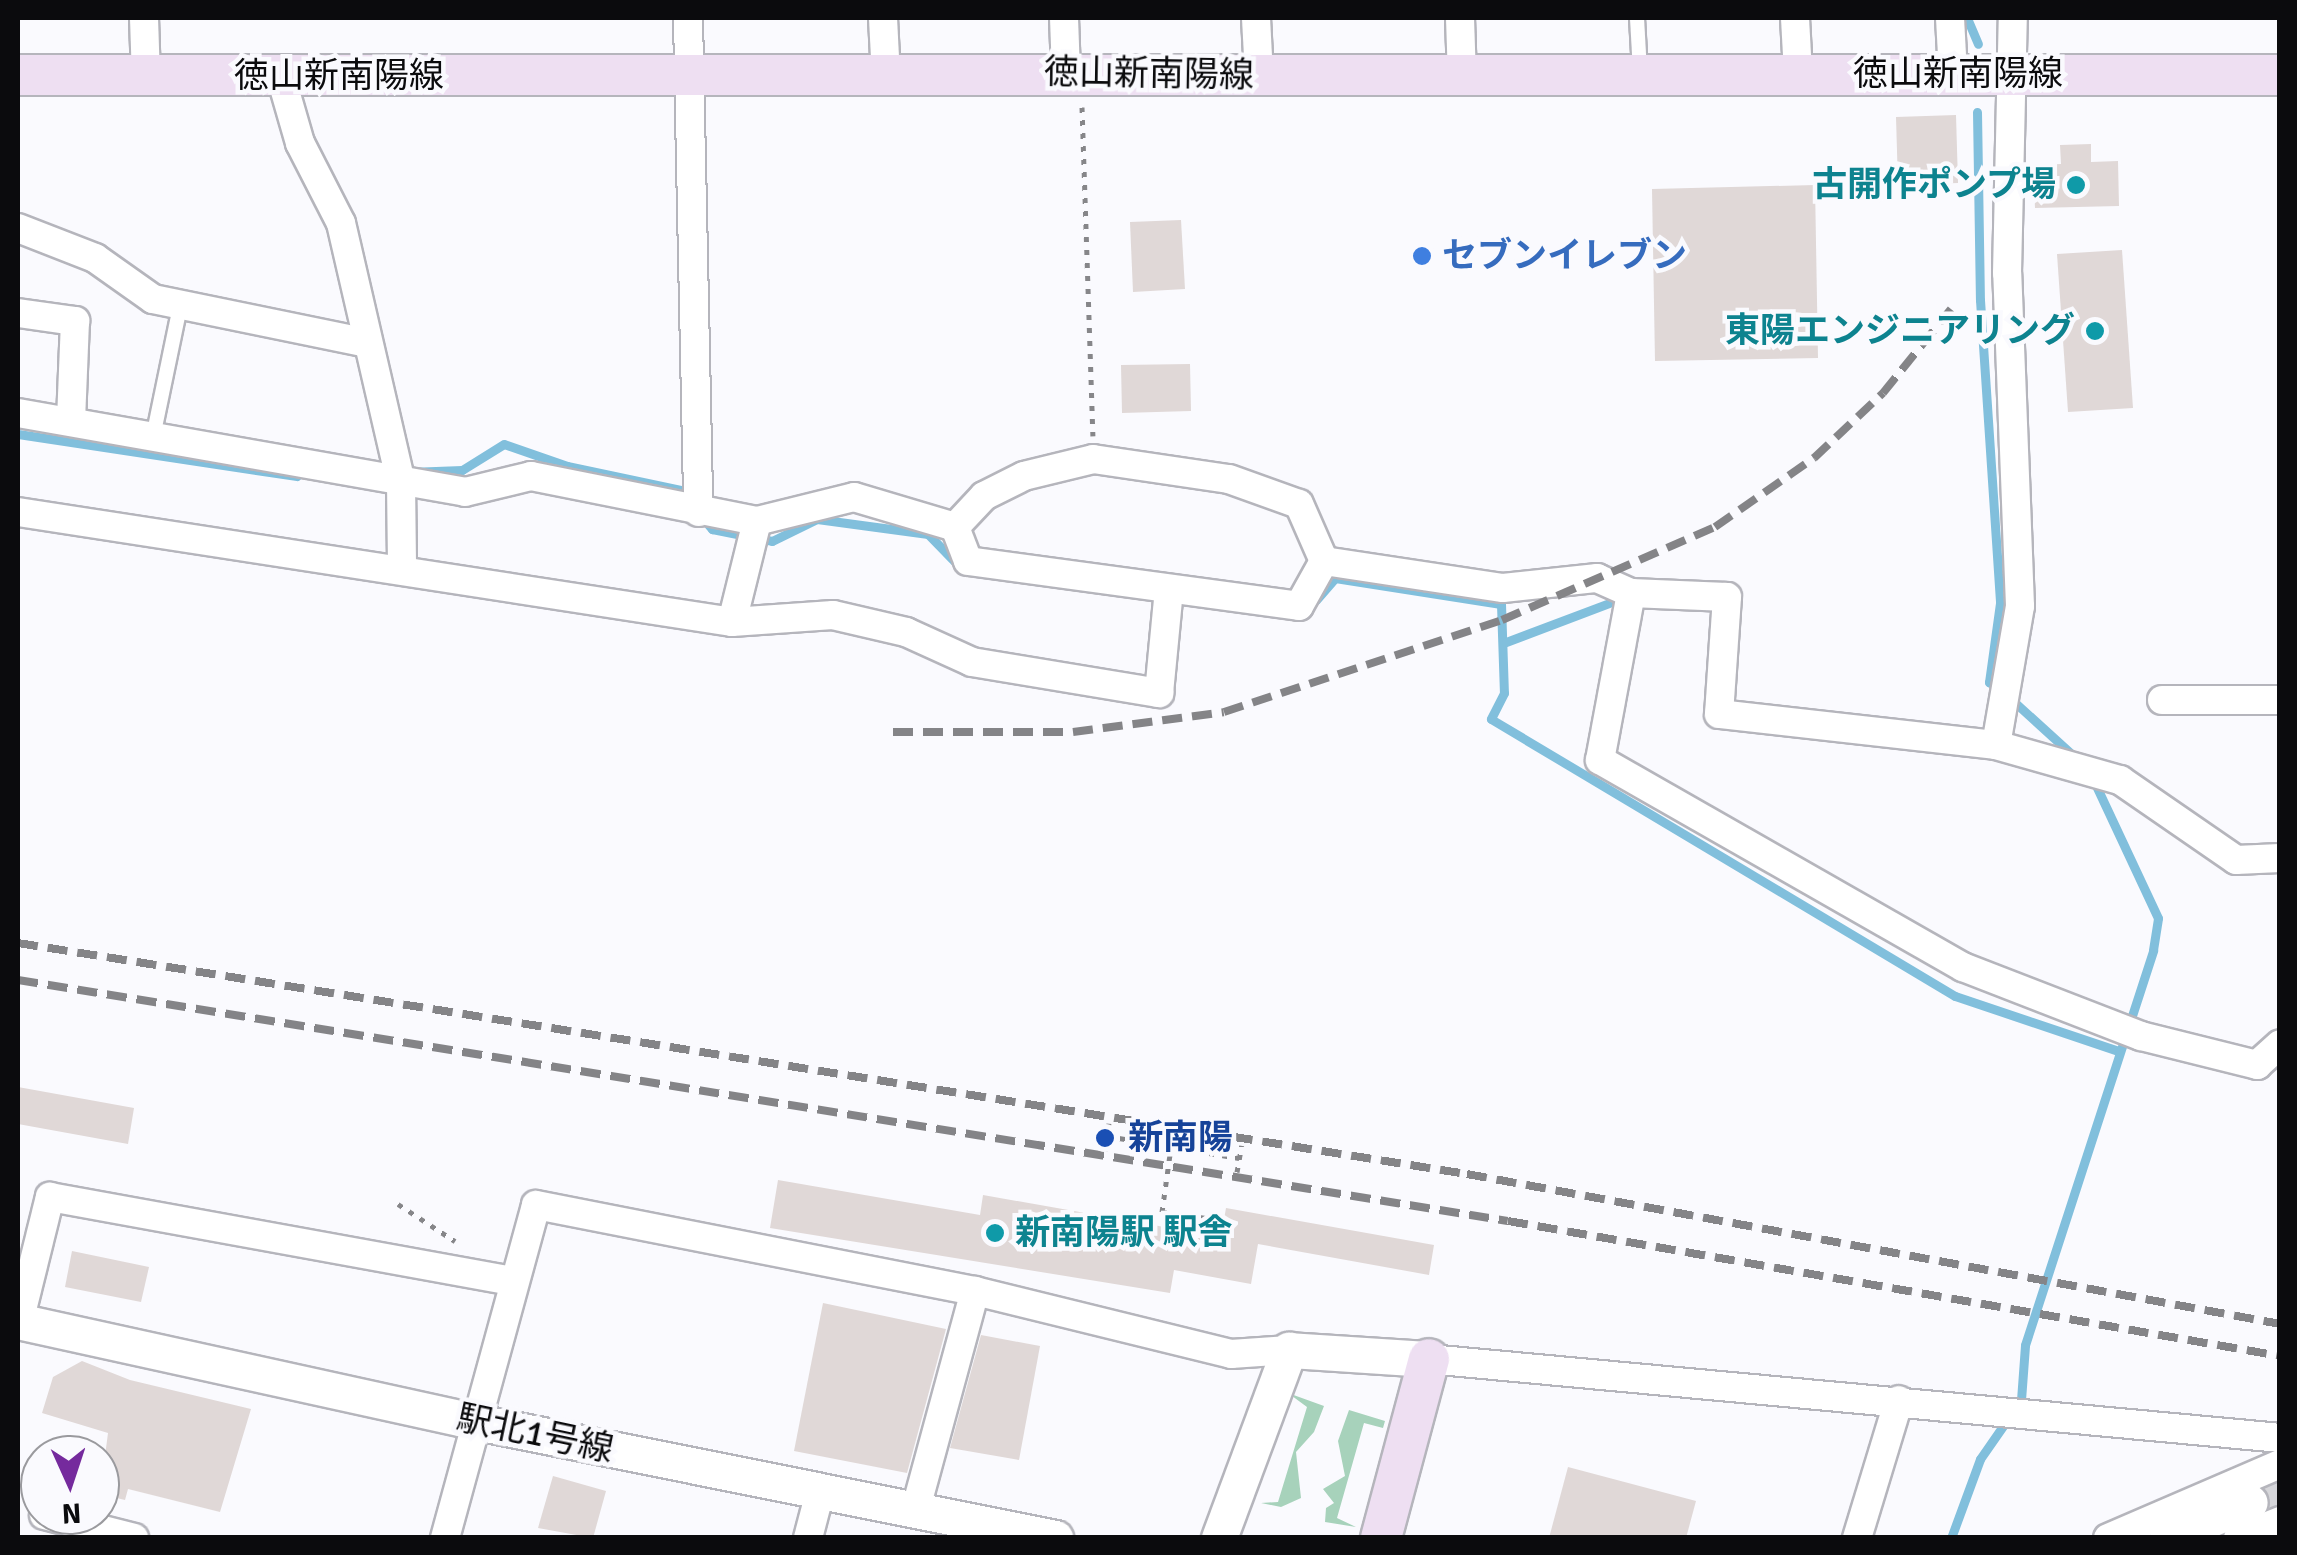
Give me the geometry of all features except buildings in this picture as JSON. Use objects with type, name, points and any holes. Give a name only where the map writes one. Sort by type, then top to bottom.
[{"type":"main road","name":"徳山新南陽線","points":[[18,75],[886,77],[1074,72],[1462,79],[1798,73],[2280,75]]},
{"type":"main road","points":[[1381,1538],[1429,1358]]},
{"type":"street","points":[[144,18],[146,77]]},
{"type":"street","points":[[688,18],[700,357],[698,512]]},
{"type":"street","points":[[883,18],[886,77]]},
{"type":"street","points":[[1064,18],[1074,72]]},
{"type":"street","points":[[1256,18],[1259,75]]},
{"type":"street","points":[[1460,18],[1462,79]]},
{"type":"street","points":[[1795,18],[1798,73]]},
{"type":"street","points":[[1950,18],[1953,73]]},
{"type":"street","points":[[1996,745],[2020,606],[2007,273],[2013,18]]},
{"type":"street","points":[[282,77],[300,143],[341,222],[400,482],[402,569]]},
{"type":"street","points":[[18,228],[95,258],[154,299],[368,343]]},
{"type":"street","points":[[18,313],[76,322],[71,420]]},
{"type":"street","points":[[18,413],[466,492],[531,476],[698,512],[757,520],[854,497],[954,527]]},
{"type":"street","points":[[954,527],[984,496],[1024,476],[1093,459],[1229,479],[1298,504],[1324,561]]},
{"type":"street","points":[[18,512],[732,622],[834,615],[906,632],[972,662],[1159,693],[1170,590]]},
{"type":"street","points":[[732,622],[757,520]]},
{"type":"street","points":[[954,527],[968,561],[1299,606],[1324,561]]},
{"type":"street","points":[[1324,561],[1502,588],[1597,578],[1631,593],[1728,597],[1719,714],[1996,745],[2120,780],[2236,860],[2280,858]]},
{"type":"street","points":[[1631,593],[1600,760],[1963,967],[2160,1041],[2257,1064],[2280,1044]]},
{"type":"street","points":[[2162,700],[2280,700]]},
{"type":"street","points":[[18,1324],[50,1197],[510,1281]]},
{"type":"street","points":[[445,1538],[510,1281],[536,1206],[974,1290],[1231,1354],[1290,1350],[1429,1358],[2280,1438]]},
{"type":"street","points":[[916,1508],[974,1290]]},
{"type":"street","name":"駅北1号線","points":[[18,1324],[472,1422],[1055,1538]]},
{"type":"street","points":[[1219,1538],[1290,1350]]},
{"type":"street","points":[[1857,1538],[1899,1400]]},
{"type":"street","points":[[2108,1538],[2280,1464]]},
{"type":"street","points":[[808,1538],[820,1492]]},
{"type":"street","points":[[2167,1538],[2265,1511]]},
{"type":"street","points":[[2238,1538],[2265,1511]]},
{"type":"lane","points":[[1638,18],[1640,78]]},
{"type":"lane","points":[[154,437],[182,302]]},
{"type":"path","points":[[1074,72],[1093,459]]},
{"type":"path","points":[[1105,1151],[1109,1123]]},
{"type":"path","points":[[1107,1136],[1240,1158]]},
{"type":"path","points":[[1237,1172],[1242,1145]]},
{"type":"path","points":[[1172,1147],[1162,1212],[1228,1221]]},
{"type":"path","points":[[398,1204],[425,1226],[469,1244]]},
{"type":"green space","points":[[1288,1393],[1324,1406],[1314,1432],[1296,1452],[1301,1498],[1281,1507],[1261,1503],[1278,1502],[1307,1407]]},
{"type":"green space","points":[[1349,1410],[1385,1421],[1383,1428],[1364,1423],[1337,1518],[1356,1527],[1325,1522],[1326,1508],[1334,1503],[1323,1489],[1345,1476],[1338,1441]]},
{"type":"waterway","points":[[1967,18],[1978,44]]},
{"type":"waterway","points":[[1977,112],[1980,300],[2000,603],[1989,682],[1999,689]]},
{"type":"waterway","points":[[18,434],[297,476]]},
{"type":"waterway","points":[[409,472],[462,470],[504,444],[567,466],[681,490],[689,500]]},
{"type":"waterway","points":[[702,517],[712,529],[772,541],[817,519],[928,534],[959,566]]},
{"type":"waterway","points":[[1316,600],[1335,578],[1501,604],[1504,693],[1491,719],[1955,996],[2118,1051]]},
{"type":"waterway","points":[[1506,642],[1609,603]]},
{"type":"waterway","points":[[2011,699],[2077,759]]},
{"type":"waterway","points":[[1951,1538],[1980,1459],[2021,1400],[2025,1345],[2153,950],[2158,918],[2093,779]]},
{"type":"tunnel","points":[[2250,1502],[2280,1488]]},
{"type":"railway","points":[[893,732],[1073,732],[1224,712],[1502,620],[1715,527],[1814,458],[1883,393],[1951,309]]},
{"type":"railway","points":[[18,943],[1467,1174],[2280,1324]]},
{"type":"railway","points":[[18,980],[1508,1221],[2280,1356]]},
{"type":"place","name":"古開作ポンプ場","points":[[2076,185]]},
{"type":"place","name":"セブンイレブン","points":[[1422,256]]},
{"type":"place","name":"東陽エンジニアリング","points":[[2095,331]]},
{"type":"place","name":"新南陽","points":[[1105,1138]]},
{"type":"place","name":"新南陽駅 駅舎","points":[[995,1233]]}]
